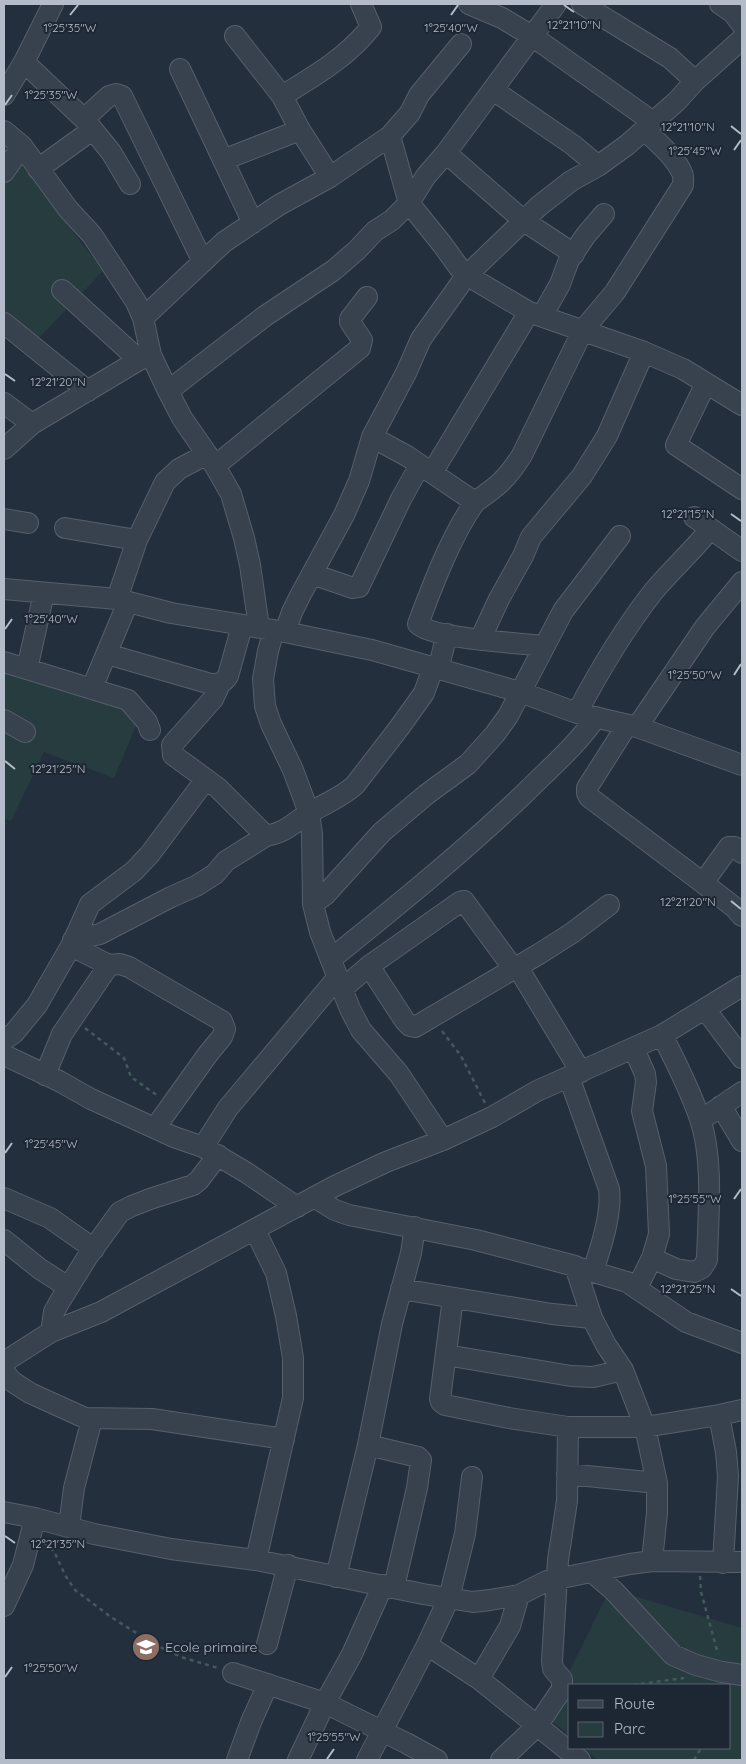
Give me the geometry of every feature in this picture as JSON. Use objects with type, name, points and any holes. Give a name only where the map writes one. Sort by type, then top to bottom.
[{"type":"street","points":[[4,95],[24,62],[53,4]]},
{"type":"street","points":[[282,96],[335,63],[359,41],[371,27],[361,4]]},
{"type":"street","points":[[168,392],[265,316],[334,270],[375,231],[392,220],[410,203],[426,176],[446,153],[556,4]]},
{"type":"street","points":[[582,4],[670,58],[696,81]]},
{"type":"street","points":[[720,4],[733,13],[742,25]]},
{"type":"street","points":[[475,5],[532,36],[649,126],[683,174],[683,185],[615,292],[583,330],[522,455],[503,481],[475,502],[458,530],[418,624],[434,632],[480,640],[544,646]]},
{"type":"street","points":[[235,36],[282,96],[300,130],[330,178]]},
{"type":"street","points":[[266,836],[218,788],[173,755],[172,745],[213,699],[220,684],[265,629],[292,612],[352,498],[372,437],[406,373],[421,339],[431,323],[476,265],[539,206],[571,181],[598,166],[627,145],[677,101],[742,39]]},
{"type":"street","points":[[143,318],[224,242],[278,205],[330,178],[390,136],[410,113],[419,95],[461,44]]},
{"type":"street","points":[[24,62],[88,125],[111,152],[130,184]]},
{"type":"street","points":[[180,69],[253,223]]},
{"type":"street","points":[[493,90],[573,145],[598,166]]},
{"type":"street","points":[[38,170],[88,125],[109,96],[116,94],[122,96],[203,262]]},
{"type":"street","points":[[223,160],[300,130]]},
{"type":"street","points":[[4,132],[22,146],[68,209],[92,235],[136,302],[143,318],[145,358]]},
{"type":"street","points":[[390,136],[410,203],[463,273],[535,314],[644,352],[683,369],[742,405]]},
{"type":"street","points":[[4,172],[22,146]]},
{"type":"street","points":[[446,153],[524,221],[574,254]]},
{"type":"street","points":[[312,574],[353,588],[359,587],[401,499],[426,469],[535,314],[560,284],[569,260],[586,235],[604,214]]},
{"type":"street","points":[[62,290],[145,358],[231,494],[244,538],[265,629],[268,652],[263,678],[265,706],[271,724],[293,770],[309,813],[312,834],[313,904],[320,932],[361,1030],[400,1074],[442,1140]]},
{"type":"street","points":[[92,688],[107,654],[123,601],[137,540],[165,482],[179,469],[211,460],[360,348],[362,340],[350,319],[366,297]]},
{"type":"street","points":[[4,323],[88,391]]},
{"type":"street","points":[[480,640],[499,599],[523,556],[531,536],[582,476],[607,436],[644,352]]},
{"type":"street","points":[[4,449],[32,424],[145,358]]},
{"type":"street","points":[[706,382],[676,445],[742,489]]},
{"type":"street","points":[[4,403],[32,424]]},
{"type":"street","points":[[372,437],[407,456],[475,502]]},
{"type":"street","points":[[694,517],[742,551]]},
{"type":"street","points":[[4,519],[28,523]]},
{"type":"street","points":[[65,528],[137,540]]},
{"type":"street","points":[[51,1332],[54,1312],[68,1287],[120,1212],[150,1199],[192,1185],[199,1180],[228,1108],[382,918],[496,822],[566,755],[586,732],[586,715],[590,688],[636,615],[666,577],[693,550],[710,529]]},
{"type":"street","points":[[313,904],[325,895],[382,832],[427,794],[468,764],[495,734],[508,716],[563,611],[620,536]]},
{"type":"street","points":[[742,582],[705,627],[632,726],[588,788],[587,793],[589,797],[734,907],[742,916]]},
{"type":"street","points":[[4,589],[123,601],[171,612],[372,650],[520,692],[586,715],[632,726],[742,765]]},
{"type":"street","points":[[27,669],[44,593]]},
{"type":"street","points":[[72,943],[100,934],[196,886],[215,874],[226,861],[266,836],[282,832],[309,813],[347,792],[361,779],[424,693],[436,669],[447,634]]},
{"type":"street","points":[[107,654],[211,684],[220,684]]},
{"type":"street","points":[[4,662],[128,700],[147,722],[150,730]]},
{"type":"street","points":[[4,720],[25,732]]},
{"type":"street","points":[[4,1040],[14,1033],[37,1005],[72,943],[90,904],[134,871],[150,854],[206,779]]},
{"type":"street","points":[[703,883],[730,847],[735,846],[742,853]]},
{"type":"street","points":[[337,975],[369,966],[464,901],[515,967],[575,1075],[610,1198],[602,1243],[584,1268],[592,1318],[606,1345],[623,1370],[645,1427],[657,1483],[657,1513],[652,1561]]},
{"type":"street","points":[[369,966],[405,1022],[415,1027],[572,933],[609,905]]},
{"type":"street","points":[[72,943],[109,965],[120,964],[129,967],[222,1021],[225,1029],[222,1037],[156,1128]]},
{"type":"street","points":[[45,1075],[62,1034],[109,965]]},
{"type":"street","points":[[4,1362],[51,1332],[101,1312],[314,1197],[386,1162],[442,1140],[492,1117],[537,1091],[662,1035],[742,986]]},
{"type":"street","points":[[705,1009],[742,1058]]},
{"type":"street","points":[[652,1258],[676,1269],[694,1272],[702,1268],[707,1260],[708,1164],[701,1120],[681,1072],[662,1035]]},
{"type":"street","points":[[634,1049],[645,1074],[646,1082],[642,1111],[656,1166],[659,1234],[652,1258],[637,1288]]},
{"type":"street","points":[[4,1055],[91,1099],[174,1137],[211,1151],[296,1207]]},
{"type":"street","points":[[701,1120],[742,1092]]},
{"type":"street","points":[[721,1106],[742,1142]]},
{"type":"street","points":[[314,1197],[335,1210],[349,1215],[476,1240],[584,1268],[627,1282],[686,1322],[742,1344]]},
{"type":"street","points":[[4,1198],[50,1218],[94,1249]]},
{"type":"street","points":[[336,1577],[368,1445],[392,1324],[415,1227]]},
{"type":"street","points":[[255,1230],[276,1273],[293,1358],[293,1398],[256,1560]]},
{"type":"street","points":[[4,1240],[33,1264],[68,1287]]},
{"type":"street","points":[[401,1289],[592,1318]]},
{"type":"street","points":[[453,1298],[440,1399],[445,1405],[509,1418],[568,1427],[645,1427],[742,1410]]},
{"type":"street","points":[[446,1355],[571,1376],[592,1377],[623,1370]]},
{"type":"street","points":[[4,1372],[13,1382],[30,1393],[84,1418],[152,1419],[284,1439]]},
{"type":"street","points":[[4,1512],[33,1527],[69,1527],[94,1534],[172,1549],[256,1560],[449,1598],[473,1602],[490,1600],[519,1595],[547,1581],[558,1578],[593,1573],[630,1564],[652,1561],[732,1562],[734,1498],[728,1476],[734,1443],[720,1415]]},
{"type":"street","points":[[69,1527],[74,1488],[92,1419]]},
{"type":"street","points":[[502,1760],[537,1726],[563,1684],[562,1679],[553,1669],[552,1661],[558,1560],[567,1501],[568,1427]]},
{"type":"street","points":[[298,1760],[324,1703],[388,1586],[416,1488],[421,1460],[418,1457],[368,1445]]},
{"type":"street","points":[[568,1474],[657,1483]]},
{"type":"street","points":[[367,1760],[427,1645],[449,1598],[465,1534],[472,1477]]},
{"type":"street","points":[[4,1606],[21,1570],[33,1527]]},
{"type":"street","points":[[266,1644],[288,1566]]},
{"type":"street","points":[[593,1573],[614,1591],[673,1655],[696,1665],[742,1675]]},
{"type":"street","points":[[479,1679],[510,1626],[519,1595]]},
{"type":"street","points":[[427,1645],[479,1679],[580,1760]]},
{"type":"street","points":[[233,1673],[324,1703],[437,1760]]},
{"type":"street","points":[[237,1760],[268,1684]]},
{"type":"path","points":[[72,1017],[124,1058],[131,1077],[171,1105]]},
{"type":"path","points":[[432,1018],[461,1056],[492,1117]]},
{"type":"path","points":[[33,1527],[54,1551],[65,1575],[75,1590],[111,1617],[154,1644],[181,1657],[233,1673]]},
{"type":"path","points":[[700,1562],[701,1592],[722,1672]]},
{"type":"path","points":[[641,1684],[693,1677]]},
{"type":"path","points":[[694,1760],[700,1749]]},
{"type":"green space","points":[[6,144],[103,271],[37,340],[4,314],[4,147]]},
{"type":"green space","points":[[4,664],[144,707],[114,778],[44,752],[11,821],[4,819]]},
{"type":"green space","points":[[610,1589],[742,1628],[742,1760],[598,1760],[584,1749],[731,1749],[731,1684],[568,1684],[568,1734],[547,1717]]},
{"type":"place","name":"Ecole primaire","points":[[146,1647]]}]
